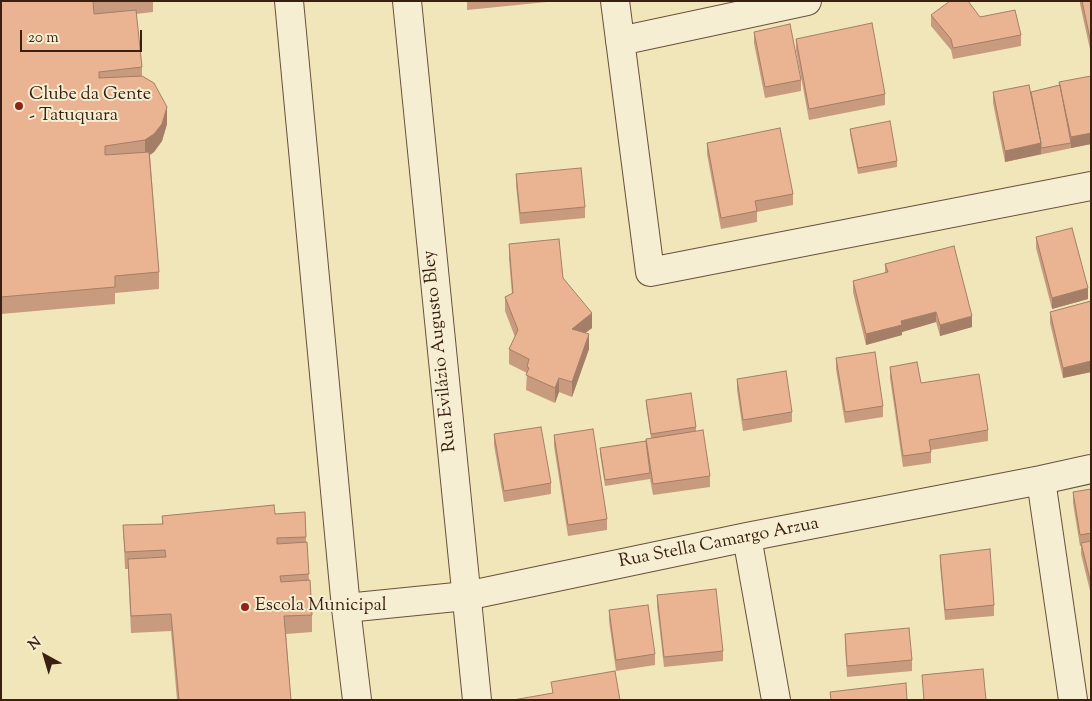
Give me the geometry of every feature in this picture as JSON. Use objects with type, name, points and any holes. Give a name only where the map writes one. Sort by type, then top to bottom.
[{"type":"street","points":[[289,1],[346,608],[357,700]]},
{"type":"street","name":"Rua Evilázio Augusto Bley","points":[[407,1],[477,700]]},
{"type":"street","points":[[615,1],[650,272],[1091,186]]},
{"type":"street","points":[[620,41],[807,1]]},
{"type":"street","name":"Rua Stella Camargo Arzua","points":[[346,608],[466,596],[747,537],[1091,469]]},
{"type":"street","points":[[1041,480],[1073,700]]},
{"type":"street","points":[[747,537],[776,700]]},
{"type":"building","points":[[1,1],[93,1],[94,14],[136,10],[142,67],[99,72],[99,78],[142,76],[154,83],[167,107],[162,124],[154,134],[145,140],[105,146],[105,155],[149,152],[159,272],[115,276],[115,287],[1,297]]},
{"type":"building","points":[[950,1],[968,1],[980,17],[1015,10],[1021,35],[953,48],[951,39],[931,15]]},
{"type":"building","points":[[1082,1],[1091,1],[1091,43]]},
{"type":"building","points":[[872,23],[885,94],[809,109],[796,39]]},
{"type":"building","points":[[790,24],[801,80],[765,87],[754,32]]},
{"type":"building","points":[[1091,76],[1091,133],[1071,137],[1059,82]]},
{"type":"building","points":[[1029,85],[1041,143],[1005,151],[993,92]]},
{"type":"building","points":[[1060,85],[1071,143],[1041,148],[1031,92]]},
{"type":"building","points":[[890,121],[897,161],[858,168],[850,129]]},
{"type":"building","points":[[780,128],[793,194],[755,201],[757,211],[721,218],[707,143]]},
{"type":"building","points":[[581,168],[585,207],[520,213],[516,174]]},
{"type":"building","points":[[1072,228],[1088,288],[1052,298],[1036,237]]},
{"type":"building","points":[[559,239],[563,278],[592,313],[572,329],[589,334],[572,382],[559,378],[555,388],[526,375],[529,368],[527,367],[529,359],[509,349],[518,330],[505,297],[513,293],[509,244]]},
{"type":"building","points":[[954,246],[972,316],[940,325],[936,312],[901,321],[902,325],[866,334],[853,281],[888,272],[885,264]]},
{"type":"building","points":[[1091,301],[1091,361],[1063,368],[1050,312]]},
{"type":"building","points":[[875,352],[883,406],[845,412],[836,358]]},
{"type":"building","points":[[917,362],[921,383],[979,374],[988,430],[929,440],[931,452],[903,456],[890,367]]},
{"type":"building","points":[[786,371],[792,412],[743,420],[737,379]]},
{"type":"building","points":[[691,393],[696,427],[651,434],[646,400]]},
{"type":"building","points":[[541,427],[551,483],[504,491],[494,434]]},
{"type":"building","points":[[593,429],[607,519],[568,525],[554,435]]},
{"type":"building","points":[[703,430],[710,476],[653,484],[646,439]]},
{"type":"building","points":[[646,441],[650,473],[605,480],[600,448]]},
{"type":"building","points":[[1091,489],[1091,533],[1080,535],[1073,492]]},
{"type":"building","points":[[274,505],[275,514],[305,512],[306,537],[277,538],[277,544],[307,542],[309,574],[280,576],[281,582],[310,580],[312,615],[284,616],[291,700],[179,700],[171,614],[131,616],[128,559],[166,557],[165,550],[125,552],[123,525],[163,524],[162,516]]},
{"type":"building","points":[[1091,541],[1091,584],[1081,543]]},
{"type":"building","points":[[990,549],[994,605],[945,610],[940,555]]},
{"type":"building","points":[[716,589],[723,651],[664,657],[657,595]]},
{"type":"building","points":[[648,605],[655,654],[616,660],[609,610]]},
{"type":"building","points":[[909,628],[912,660],[847,666],[845,634]]},
{"type":"building","points":[[983,669],[986,700],[924,700],[922,675]]},
{"type":"building","points":[[615,671],[620,700],[513,700],[553,693],[551,682]]},
{"type":"building","points":[[906,683],[907,700],[831,700],[830,692]]},
{"type":"place","name":"Clube da Gente - Tatuquara","points":[[19,106]]},
{"type":"place","name":"Escola Municipal","points":[[245,607]]}]
